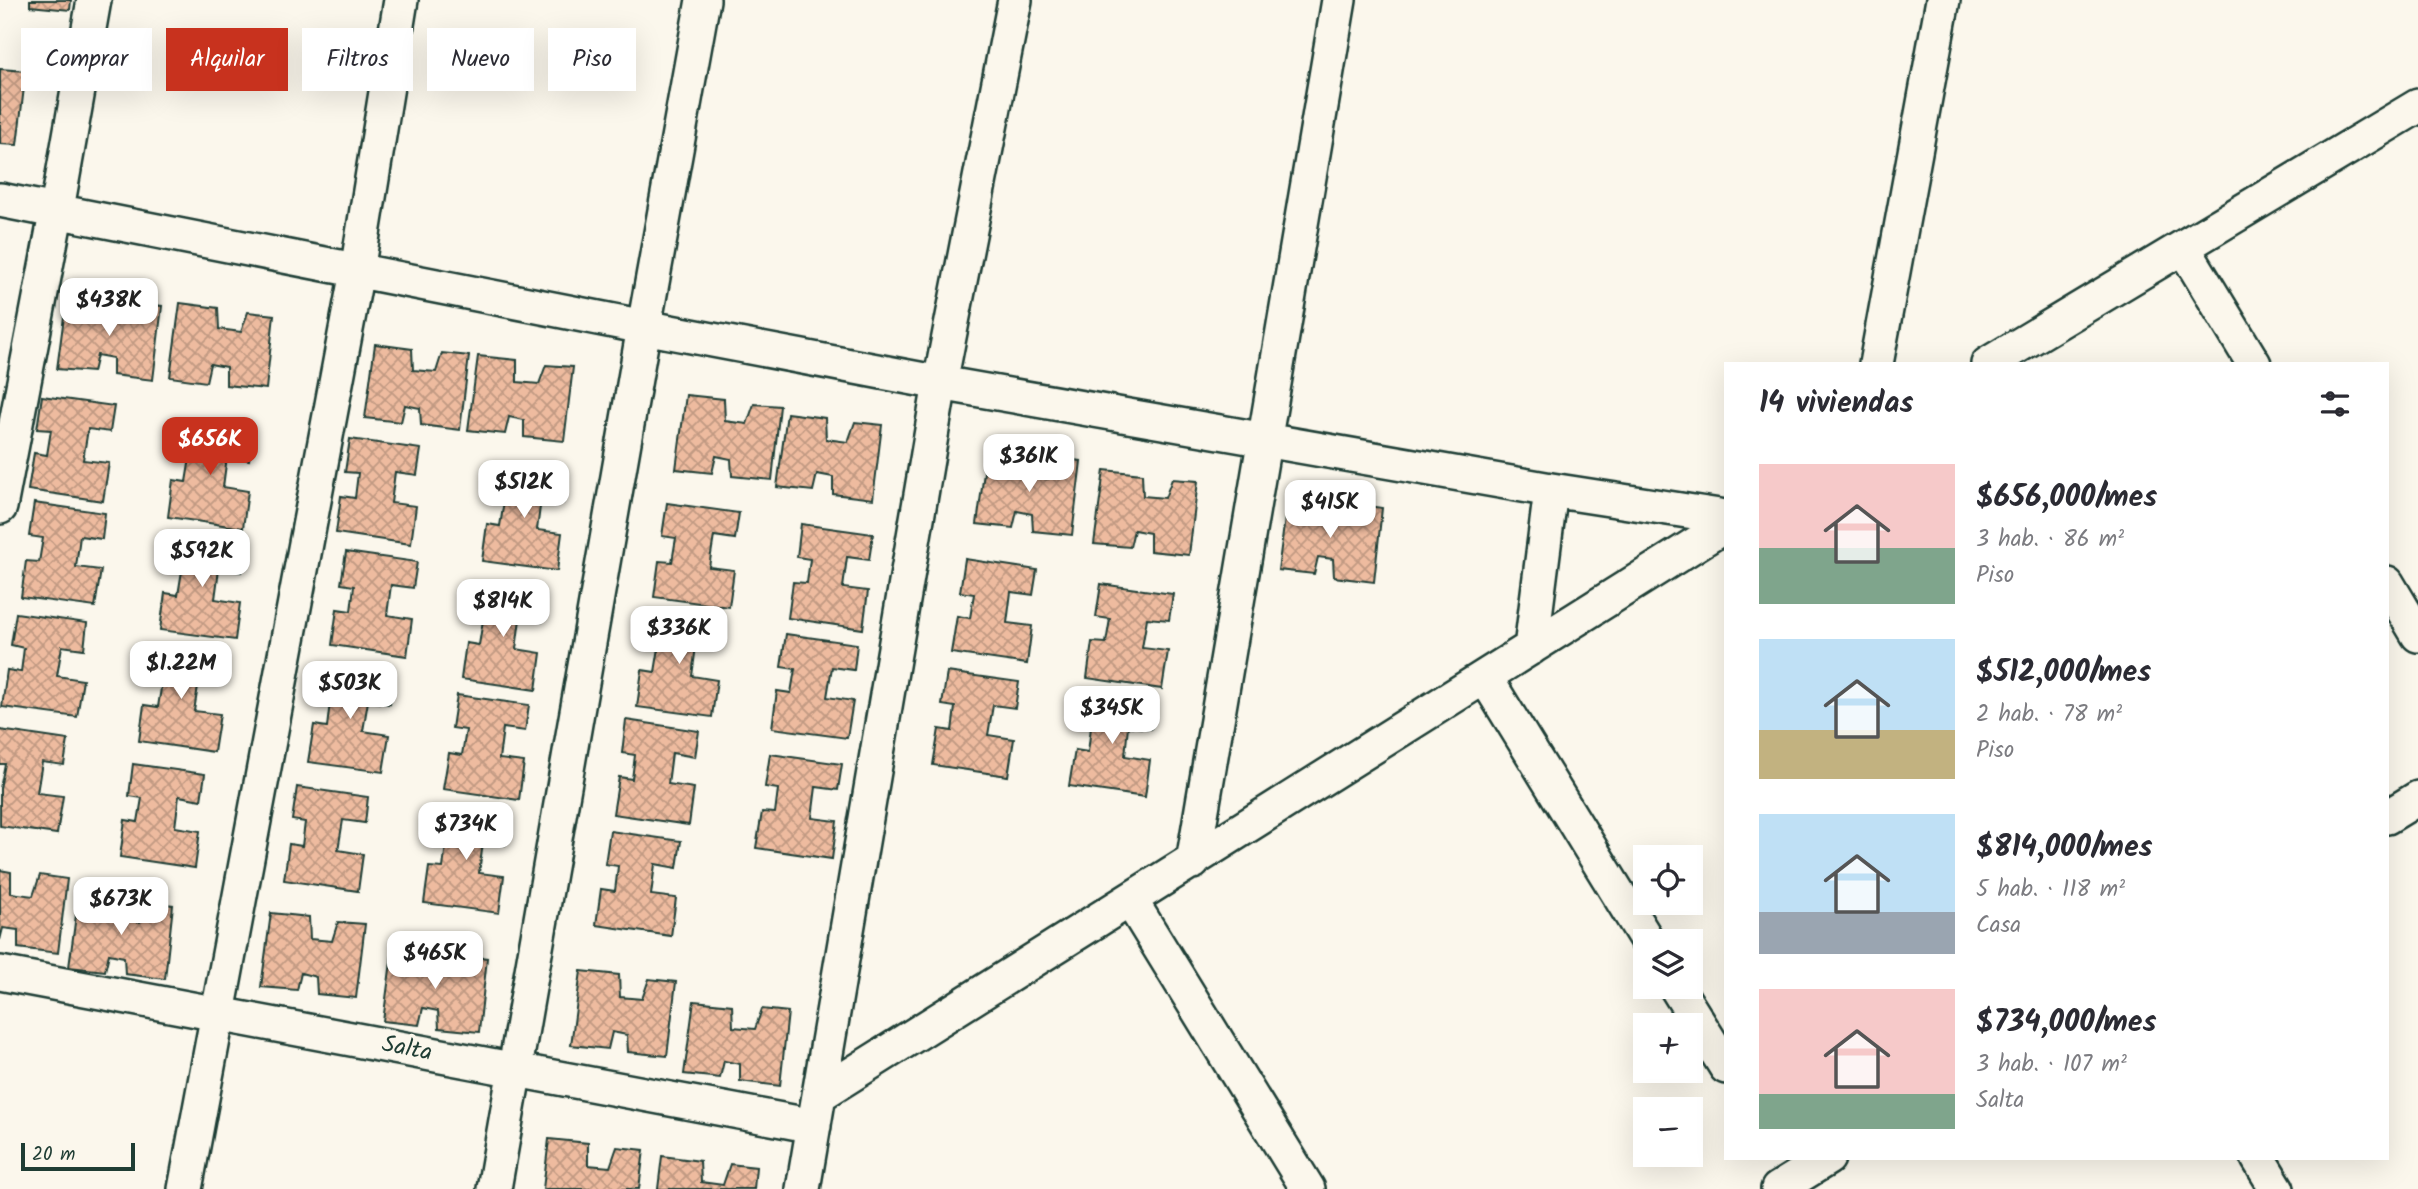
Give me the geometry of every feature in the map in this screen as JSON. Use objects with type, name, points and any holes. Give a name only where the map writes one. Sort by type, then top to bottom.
[{"type":"street","points":[[0,507],[94,0]]},
{"type":"street","points":[[185,1189],[357,271],[401,0]]},
{"type":"street","points":[[494,1189],[703,0]]},
{"type":"street","points":[[805,1187],[940,383],[1015,0]]},
{"type":"street","points":[[1193,862],[1339,0]]},
{"type":"street","points":[[1876,362],[1943,0]]},
{"type":"street","points":[[1991,362],[2418,106]]},
{"type":"street","points":[[0,200],[940,383],[1551,490],[1724,517]]},
{"type":"street","points":[[2183,247],[2253,362]]},
{"type":"street","points":[[1531,648],[1551,490]]},
{"type":"street","points":[[817,1111],[1131,901],[1724,526]]},
{"type":"street","points":[[2389,586],[2418,635]]},
{"type":"street","points":[[1485,677],[1640,929]]},
{"type":"street","points":[[2389,816],[2418,798]]},
{"type":"street","points":[[1131,901],[1308,1189]]},
{"type":"street","name":"Salta","points":[[0,973],[515,1070],[817,1111]]},
{"type":"street","points":[[1684,999],[1724,1064]]},
{"type":"street","points":[[1789,1179],[1824,1160]]},
{"type":"street","points":[[2259,1160],[2277,1189]]},
{"type":"building","points":[[30,0],[71,0],[70,10],[30,6]]},
{"type":"building","points":[[0,69],[21,71],[21,91],[24,91],[17,145],[0,144]]},
{"type":"building","points":[[67,294],[105,299],[106,320],[128,323],[135,303],[162,306],[153,380],[113,375],[113,358],[97,355],[93,372],[57,369]]},
{"type":"building","points":[[180,303],[218,308],[219,329],[241,332],[248,312],[274,315],[266,389],[226,385],[226,367],[210,364],[206,382],[170,377]]},
{"type":"building","points":[[375,344],[412,349],[413,370],[436,372],[442,353],[469,356],[460,430],[421,425],[420,408],[405,405],[401,422],[365,418]]},
{"type":"building","points":[[478,356],[517,360],[517,382],[539,384],[546,365],[573,367],[564,441],[524,437],[524,420],[509,417],[505,434],[468,430]]},
{"type":"building","points":[[686,395],[724,399],[725,421],[747,424],[754,404],[780,406],[772,480],[732,476],[731,459],[716,456],[712,473],[676,469]]},
{"type":"building","points":[[42,396],[114,406],[110,432],[88,429],[83,460],[109,463],[103,501],[28,490],[34,453],[47,455],[51,430],[37,429]]},
{"type":"building","points":[[787,413],[825,418],[826,439],[848,442],[855,422],[882,425],[873,499],[833,494],[833,477],[817,474],[813,491],[777,487]]},
{"type":"building","points":[[181,424],[253,434],[249,460],[227,456],[223,487],[248,491],[243,528],[168,517],[173,480],[186,482],[190,458],[176,456]]},
{"type":"building","points":[[350,439],[421,449],[417,475],[395,472],[391,503],[416,506],[411,544],[336,533],[341,496],[355,498],[358,473],[345,472]]},
{"type":"building","points":[[987,450],[1025,454],[1026,476],[1048,479],[1055,458],[1081,461],[1072,535],[1033,531],[1032,514],[1017,511],[1013,528],[977,524]]},
{"type":"building","points":[[495,466],[567,477],[563,503],[541,499],[537,530],[562,533],[557,571],[482,561],[487,524],[500,526],[504,501],[490,499]]},
{"type":"building","points":[[1104,470],[1142,474],[1143,496],[1165,498],[1172,479],[1198,481],[1189,555],[1150,551],[1150,533],[1134,530],[1130,547],[1094,544]]},
{"type":"building","points":[[1288,496],[1326,501],[1327,521],[1349,524],[1356,504],[1382,508],[1374,582],[1334,577],[1333,559],[1318,557],[1314,574],[1278,570]]},
{"type":"building","points":[[34,503],[105,513],[102,539],[80,536],[76,567],[101,570],[95,607],[21,597],[26,561],[39,562],[43,538],[29,536]]},
{"type":"building","points":[[667,503],[739,513],[735,539],[714,536],[709,567],[734,570],[729,607],[654,597],[659,561],[672,562],[676,538],[662,536]]},
{"type":"building","points":[[801,524],[873,534],[869,560],[847,557],[843,588],[868,591],[863,629],[788,618],[793,582],[807,583],[810,559],[797,557]]},
{"type":"building","points":[[173,536],[245,546],[241,572],[219,569],[215,599],[240,603],[235,640],[160,630],[165,593],[178,595],[182,571],[169,568]]},
{"type":"building","points":[[346,552],[417,562],[413,588],[391,585],[387,615],[412,619],[407,656],[332,645],[337,609],[351,611],[354,586],[341,584]]},
{"type":"building","points":[[965,559],[1037,570],[1033,595],[1011,592],[1007,623],[1032,626],[1027,664],[951,653],[957,616],[970,618],[974,594],[960,592]]},
{"type":"building","points":[[1101,584],[1173,594],[1169,620],[1147,618],[1142,648],[1168,651],[1162,689],[1087,678],[1092,642],[1106,643],[1110,619],[1096,617]]},
{"type":"building","points":[[474,585],[546,596],[542,622],[520,619],[516,649],[541,653],[536,690],[461,679],[466,643],[479,645],[483,620],[469,618]]},
{"type":"building","points":[[16,613],[87,623],[84,649],[62,646],[57,676],[83,680],[77,717],[2,707],[7,670],[21,672],[24,648],[11,645]]},
{"type":"building","points":[[650,613],[722,623],[718,649],[696,646],[692,676],[717,680],[712,717],[637,707],[642,670],[655,672],[659,648],[645,645]]},
{"type":"building","points":[[786,634],[857,644],[854,670],[832,667],[827,697],[853,701],[847,738],[772,728],[777,691],[791,693],[795,669],[781,667]]},
{"type":"building","points":[[153,647],[224,657],[221,683],[199,680],[194,711],[220,714],[214,752],[139,741],[144,705],[158,707],[162,682],[148,680]]},
{"type":"building","points":[[322,668],[393,678],[390,704],[368,701],[363,731],[389,735],[383,772],[308,762],[314,725],[327,727],[330,702],[317,700]]},
{"type":"building","points":[[947,672],[1019,682],[1015,708],[993,705],[988,735],[1014,739],[1008,776],[933,765],[939,729],[952,731],[955,707],[942,705]]},
{"type":"building","points":[[1083,693],[1155,703],[1151,729],[1128,726],[1125,756],[1150,760],[1145,797],[1069,786],[1075,750],[1088,752],[1091,727],[1078,725]]},
{"type":"building","points":[[457,695],[529,705],[525,731],[503,728],[499,759],[524,762],[519,800],[443,789],[449,753],[462,755],[466,730],[452,728]]},
{"type":"building","points":[[626,720],[699,731],[695,757],[672,753],[668,784],[694,788],[689,825],[613,814],[619,777],[632,779],[635,755],[622,753]]},
{"type":"building","points":[[0,730],[68,740],[64,765],[42,762],[37,793],[63,796],[57,834],[0,826],[0,788],[5,764],[0,764]]},
{"type":"building","points":[[770,754],[842,764],[838,790],[816,787],[812,818],[837,821],[832,859],[756,848],[762,812],[775,813],[778,789],[765,787]]},
{"type":"building","points":[[133,764],[205,774],[201,800],[179,796],[175,827],[200,831],[195,868],[120,857],[125,820],[138,822],[142,798],[129,796]]},
{"type":"building","points":[[297,787],[368,797],[365,823],[343,820],[338,850],[363,854],[358,891],[284,880],[289,844],[302,846],[305,822],[292,820]]},
{"type":"building","points":[[437,809],[509,819],[505,845],[483,842],[479,873],[504,876],[499,913],[424,903],[429,867],[443,868],[446,844],[433,842]]},
{"type":"building","points":[[610,831],[681,841],[677,868],[655,864],[651,895],[676,898],[671,936],[596,925],[601,889],[615,891],[618,866],[605,864]]},
{"type":"building","points":[[0,870],[11,872],[11,893],[33,896],[40,875],[67,879],[58,953],[18,948],[18,930],[3,928],[0,940]]},
{"type":"building","points":[[79,893],[117,898],[118,919],[140,922],[147,902],[173,905],[165,979],[125,974],[124,957],[109,954],[105,971],[69,967]]},
{"type":"building","points":[[271,913],[309,917],[310,939],[332,941],[338,922],[365,924],[356,998],[317,994],[316,977],[301,973],[297,990],[261,987]]},
{"type":"building","points":[[393,947],[431,951],[432,973],[454,975],[461,955],[487,958],[479,1032],[439,1028],[438,1011],[423,1008],[419,1025],[383,1021]]},
{"type":"building","points":[[581,971],[619,975],[620,997],[642,999],[649,979],[676,982],[667,1056],[628,1052],[627,1035],[612,1032],[608,1049],[571,1045]]},
{"type":"building","points":[[694,1001],[732,1005],[733,1027],[755,1029],[762,1009],[788,1012],[780,1086],[740,1081],[740,1064],[724,1061],[720,1078],[684,1074]]},
{"type":"building","points":[[549,1139],[588,1143],[588,1165],[610,1167],[617,1147],[644,1150],[639,1189],[543,1189]]},
{"type":"building","points":[[662,1156],[700,1161],[701,1182],[723,1185],[730,1164],[756,1167],[754,1189],[658,1189]]}]
